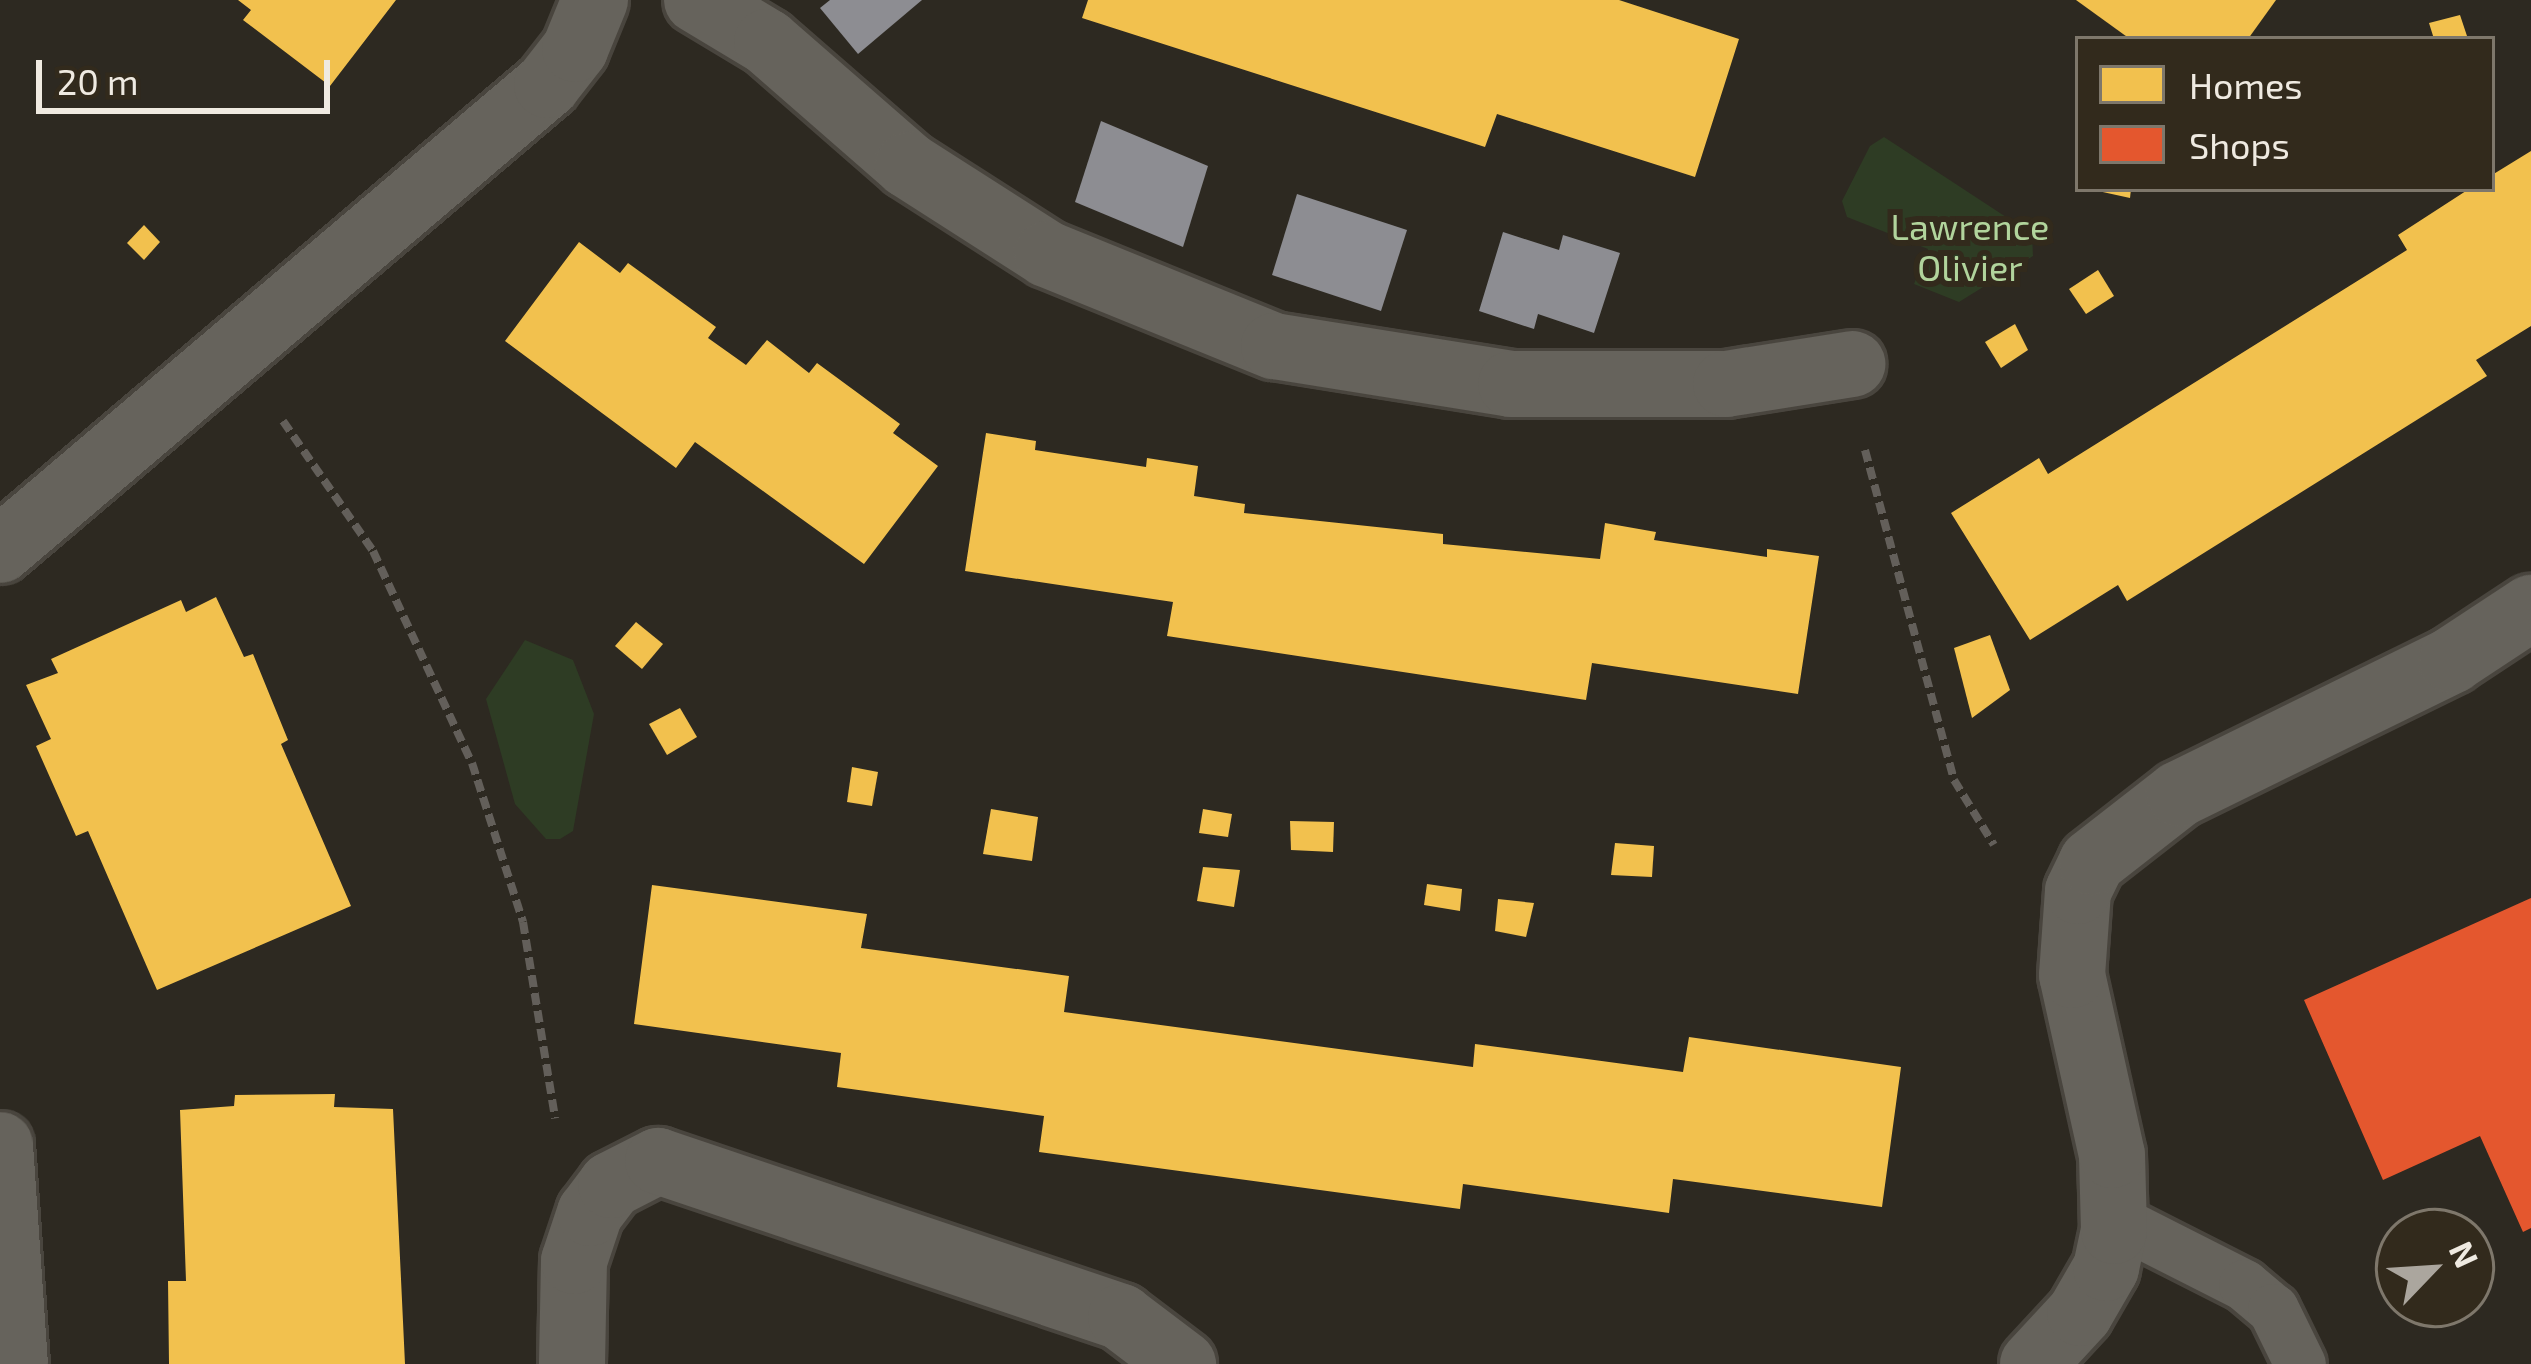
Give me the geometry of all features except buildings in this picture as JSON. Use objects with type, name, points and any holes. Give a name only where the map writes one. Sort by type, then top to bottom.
[{"type":"street","points":[[0,550],[547,86],[575,50],[595,0]]},
{"type":"street","points":[[697,0],[767,42],[908,165],[1047,254],[1274,346],[1511,384],[1726,384],[1852,364]]},
{"type":"street","points":[[2033,1364],[2052,1350],[2105,1268],[2114,1219],[2113,1155],[2072,974],[2078,890],[2092,862],[2180,794],[2452,660],[2531,608]]},
{"type":"street","points":[[0,1145],[15,1364]]},
{"type":"street","points":[[572,1364],[574,1261],[590,1213],[611,1184],[658,1161],[1121,1317],[1183,1364]]},
{"type":"lane","points":[[2114,1219],[2244,1285],[2273,1309],[2300,1364]]},
{"type":"path","points":[[1852,364],[1865,449],[1954,780],[1994,845]]},
{"type":"path","points":[[271,405],[373,551],[472,763],[523,922],[556,1123]]},
{"type":"green space","name":"Lawrence Olivier","points":[[1884,137],[2032,234],[2033,256],[1959,302],[1914,284],[1928,249],[1847,217],[1842,201],[1870,146]]},
{"type":"green space","points":[[525,640],[573,660],[594,714],[573,831],[560,839],[546,839],[515,804],[486,699]]}]
